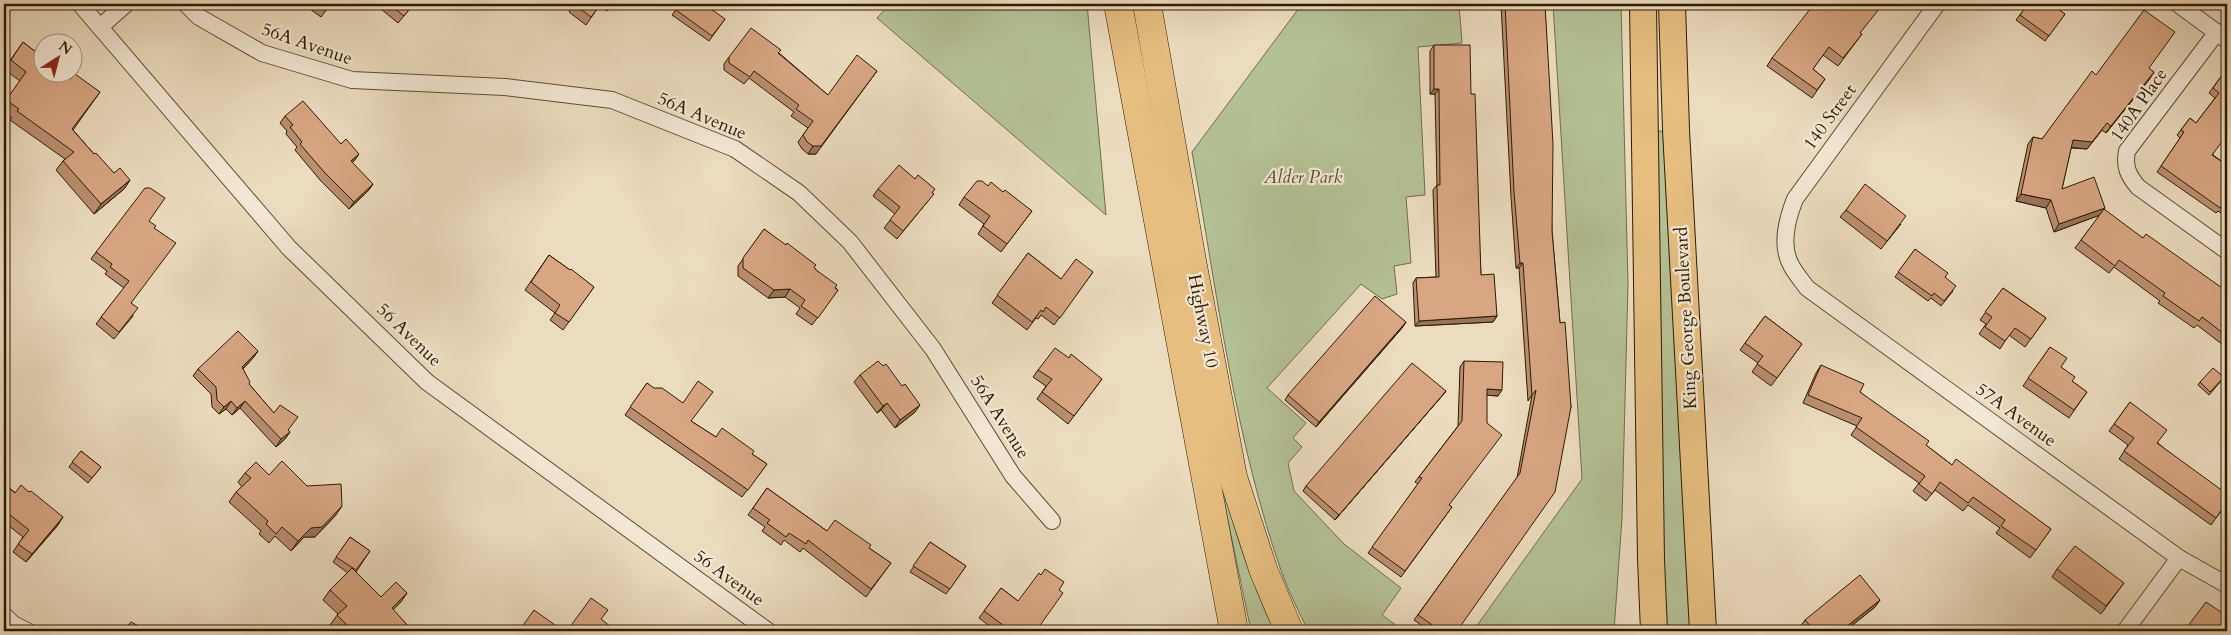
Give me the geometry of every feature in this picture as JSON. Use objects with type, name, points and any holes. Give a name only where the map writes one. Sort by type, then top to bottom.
[{"type":"highway","name":"Highway 10","points":[[1118,4],[1234,631]]},
{"type":"highway","name":"Highway 10","points":[[1147,4],[1192,261],[1233,477],[1263,569],[1289,631]]},
{"type":"main road","name":"King George Boulevard","points":[[1644,4],[1651,559],[1654,631]]},
{"type":"main road","name":"King George Boulevard","points":[[1672,4],[1676,130],[1703,631]]},
{"type":"street","name":"56 Avenue","points":[[80,4],[289,248],[427,382],[768,631]]},
{"type":"street","points":[[100,27],[126,4]]},
{"type":"street","name":"56A Avenue","points":[[186,4],[199,16],[262,53],[352,80],[505,87],[612,100],[735,149],[799,193],[850,242],[933,349],[1014,476],[1052,520]]},
{"type":"street","name":"140 Street","points":[[1790,265],[1786,235],[1788,217],[1794,199],[1937,4]]},
{"type":"street","points":[[2178,4],[2222,36]]},
{"type":"street","name":"140A Place","points":[[2222,36],[2127,151],[2125,164],[2128,176],[2138,187],[2227,251]]},
{"type":"street","name":"57A Avenue","points":[[1790,265],[1808,288],[2179,558],[2227,585]]},
{"type":"street","points":[[2126,631],[2179,558]]},
{"type":"street","points":[[4,615],[13,624],[27,631]]},
{"type":"green space","points":[[890,4],[1087,4],[1106,215],[877,18]]},
{"type":"green space","name":"Alder Park","points":[[1302,4],[1459,4],[1462,43],[1418,47],[1425,195],[1406,197],[1411,263],[1394,266],[1397,294],[1382,299],[1361,284],[1267,388],[1306,423],[1293,438],[1302,447],[1288,463],[1294,491],[1344,544],[1401,588],[1382,615],[1404,631],[1308,631],[1289,590],[1266,525],[1240,420],[1219,312],[1192,152]]},
{"type":"green space","points":[[1553,4],[1621,4],[1628,284],[1622,518],[1614,631],[1473,631],[1582,479]]},
{"type":"green space","points":[[1651,130],[1668,132],[1694,631],[1665,631]]},
{"type":"green space","points":[[1209,429],[1244,557],[1274,631],[1251,631]]},
{"type":"building","points":[[317,4],[331,4],[326,10]]},
{"type":"building","points":[[389,4],[413,4],[404,16]]},
{"type":"building","points":[[574,4],[601,4],[591,17]]},
{"type":"building","points":[[680,4],[704,4],[725,19],[712,36],[676,10]]},
{"type":"building","points":[[1505,4],[1545,4],[1553,144],[1552,231],[1560,323],[1565,322],[1571,407],[1555,492],[1457,631],[1441,631],[1418,615],[1520,473],[1536,390],[1532,395],[1523,263],[1520,263],[1514,192]]},
{"type":"building","points":[[1814,4],[1883,4],[1843,58],[1829,47],[1813,69],[1825,79],[1817,90],[1772,58]]},
{"type":"building","points":[[2028,4],[2051,4],[2065,14],[2049,36],[2020,15]]},
{"type":"building","points":[[2144,10],[2175,32],[2149,68],[2154,72],[2111,126],[2107,123],[2092,142],[2073,140],[2062,189],[2094,177],[2105,208],[2059,224],[2051,200],[2021,194],[2033,137],[2042,139],[2092,71],[2096,75]]},
{"type":"building","points":[[751,28],[781,50],[778,53],[828,95],[857,55],[877,71],[821,146],[813,146],[807,142],[803,135],[813,121],[796,109],[799,105],[754,71],[750,77],[729,63],[729,57]]},
{"type":"building","points":[[23,42],[32,49],[32,82],[82,82],[82,79],[100,92],[72,129],[114,173],[120,168],[130,180],[101,204],[63,161],[74,152],[17,111],[19,109],[6,100],[26,72],[11,60]]},
{"type":"building","points":[[1434,45],[1470,45],[1471,94],[1475,94],[1481,275],[1494,274],[1497,316],[1419,321],[1416,278],[1439,277],[1437,185],[1440,185],[1439,89],[1434,89]]},
{"type":"building","points":[[2225,71],[2227,73],[2227,135],[2212,155],[2227,165],[2227,209],[2222,205],[2220,208],[2161,166],[2184,132],[2181,130],[2190,118],[2196,123],[2219,93],[2213,88]]},
{"type":"building","points":[[303,101],[341,144],[346,139],[359,154],[351,161],[373,184],[354,202],[300,144],[302,142],[290,127],[293,125],[285,116]]},
{"type":"building","points":[[899,165],[915,179],[918,175],[935,189],[932,193],[934,194],[903,231],[890,220],[900,207],[878,189]]},
{"type":"building","points":[[977,181],[982,181],[988,186],[991,182],[1003,192],[1005,190],[1032,211],[1007,244],[983,226],[990,216],[964,197]]},
{"type":"building","points":[[1865,184],[1906,216],[1887,241],[1846,210]]},
{"type":"building","points":[[145,188],[150,188],[165,198],[149,221],[156,226],[154,228],[176,243],[131,303],[138,308],[119,332],[101,317],[129,281],[110,267],[112,264],[96,252]]},
{"type":"building","points":[[2104,209],[2143,238],[2146,234],[2225,290],[2227,287],[2227,336],[2202,317],[2199,321],[2163,296],[2165,293],[2119,260],[2115,266],[2081,240]]},
{"type":"building","points":[[764,229],[786,245],[787,243],[816,265],[814,267],[816,270],[837,285],[835,288],[838,290],[818,318],[801,306],[805,300],[790,289],[774,290],[743,268],[743,258]]},
{"type":"building","points":[[1915,249],[1948,273],[1945,277],[1956,286],[1944,301],[1934,293],[1932,296],[1898,272]]},
{"type":"building","points":[[1028,253],[1061,279],[1076,259],[1093,272],[1060,318],[1046,307],[1043,312],[1041,310],[1032,322],[997,295]]},
{"type":"building","points":[[549,255],[594,287],[569,322],[555,313],[560,305],[531,282]]},
{"type":"building","points":[[2003,288],[2046,318],[2031,339],[2015,328],[2005,341],[1985,327],[1992,317],[1985,312]]},
{"type":"building","points":[[1375,296],[1406,322],[1319,422],[1288,395]]},
{"type":"building","points":[[1765,316],[1802,344],[1777,378],[1757,364],[1763,356],[1745,343]]},
{"type":"building","points":[[238,331],[258,351],[242,367],[250,382],[249,384],[274,413],[280,405],[298,417],[288,430],[290,432],[281,439],[245,401],[237,408],[231,401],[224,407],[217,400],[216,387],[198,369]]},
{"type":"building","points":[[2050,347],[2067,358],[2061,367],[2075,377],[2072,381],[2087,392],[2074,410],[2028,378]]},
{"type":"building","points":[[1055,348],[1069,358],[1071,354],[1102,379],[1074,416],[1042,392],[1052,379],[1038,370]]},
{"type":"building","points":[[878,361],[883,366],[886,364],[902,386],[905,384],[920,405],[900,420],[887,403],[883,406],[860,375]]},
{"type":"building","points":[[1464,361],[1503,362],[1502,390],[1487,389],[1487,423],[1502,435],[1449,505],[1452,507],[1405,571],[1372,547],[1422,478],[1419,477],[1462,421]]},
{"type":"building","points":[[1412,363],[1446,391],[1339,515],[1306,486]]},
{"type":"building","points":[[1821,365],[1864,384],[1860,392],[1929,441],[1926,445],[1952,465],[1956,459],[2051,529],[2036,550],[2001,526],[2005,520],[1973,497],[1968,503],[1940,482],[1932,494],[1919,484],[1925,476],[1856,427],[1862,418],[1808,395]]},
{"type":"building","points":[[2213,368],[2224,377],[2210,392],[2200,382]]},
{"type":"building","points":[[698,381],[713,392],[691,421],[716,437],[722,428],[754,451],[752,454],[767,464],[748,490],[630,407],[647,383],[654,388],[662,388],[683,403]]},
{"type":"building","points":[[2130,402],[2167,430],[2157,443],[2227,494],[2227,502],[2216,518],[2124,451],[2134,438],[2114,424]]},
{"type":"building","points":[[81,451],[101,467],[92,478],[72,462]]},
{"type":"building","points":[[282,461],[307,486],[341,484],[342,506],[322,527],[311,528],[298,541],[282,527],[276,534],[266,524],[268,521],[236,492],[251,478],[245,473],[256,462],[269,475]]},
{"type":"building","points":[[4,484],[15,493],[21,485],[63,517],[32,554],[18,544],[29,530],[4,510]]},
{"type":"building","points":[[767,488],[827,531],[835,520],[871,545],[869,548],[891,563],[871,589],[808,540],[806,544],[789,533],[786,537],[767,523],[770,520],[753,508]]},
{"type":"building","points":[[350,537],[370,551],[356,570],[336,557]]},
{"type":"building","points":[[930,542],[966,566],[950,589],[913,566]]},
{"type":"building","points":[[2075,546],[2124,583],[2106,606],[2057,569]]},
{"type":"building","points":[[352,568],[381,597],[396,582],[407,593],[392,608],[409,627],[405,631],[353,631],[337,615],[347,606],[330,590]]},
{"type":"building","points":[[1045,569],[1064,582],[1059,590],[1063,593],[1036,631],[1011,631],[984,611],[1001,588],[1018,601],[1039,573],[1041,575]]},
{"type":"building","points":[[1860,575],[1880,600],[1841,631],[1815,631],[1805,620]]},
{"type":"building","points":[[591,598],[608,610],[601,619],[616,631],[567,631]]},
{"type":"building","points":[[2206,602],[2227,616],[2227,631],[2184,631]]},
{"type":"building","points":[[534,610],[559,628],[557,631],[519,631]]},
{"type":"building","points":[[131,622],[144,629],[146,626],[153,631],[123,631]]}]
